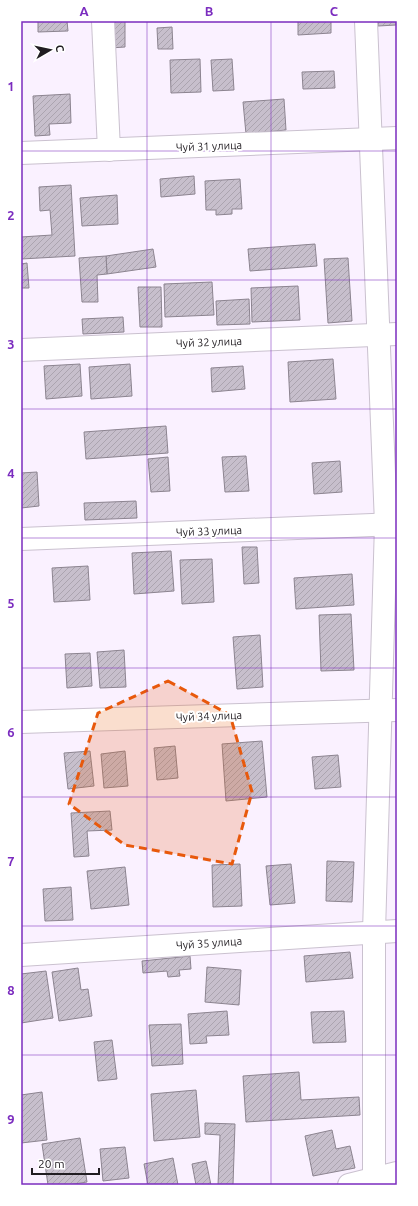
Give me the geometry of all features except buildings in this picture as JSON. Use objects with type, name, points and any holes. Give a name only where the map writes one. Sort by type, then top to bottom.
[{"type":"street","points":[[103,21],[109,150]]},
{"type":"street","points":[[366,21],[371,139],[388,335],[391,524],[389,710],[374,932],[374,1179]]},
{"type":"street","name":"Чуй 31 улица","points":[[21,153],[397,138]]},
{"type":"street","name":"Чуй 32 улица","points":[[21,350],[388,335]]},
{"type":"street","name":"Чуй 33 улица","points":[[21,539],[391,524]]},
{"type":"street","name":"Чуй 34 улица","points":[[21,722],[389,710]]},
{"type":"street","name":"Чуй 35 улица","points":[[21,955],[397,931]]},
{"type":"street","points":[[349,1185],[397,1173]]},
{"type":"highlighted area","points":[[168,681],[230,715],[252,792],[232,864],[125,845],[69,804],[98,713]]}]
